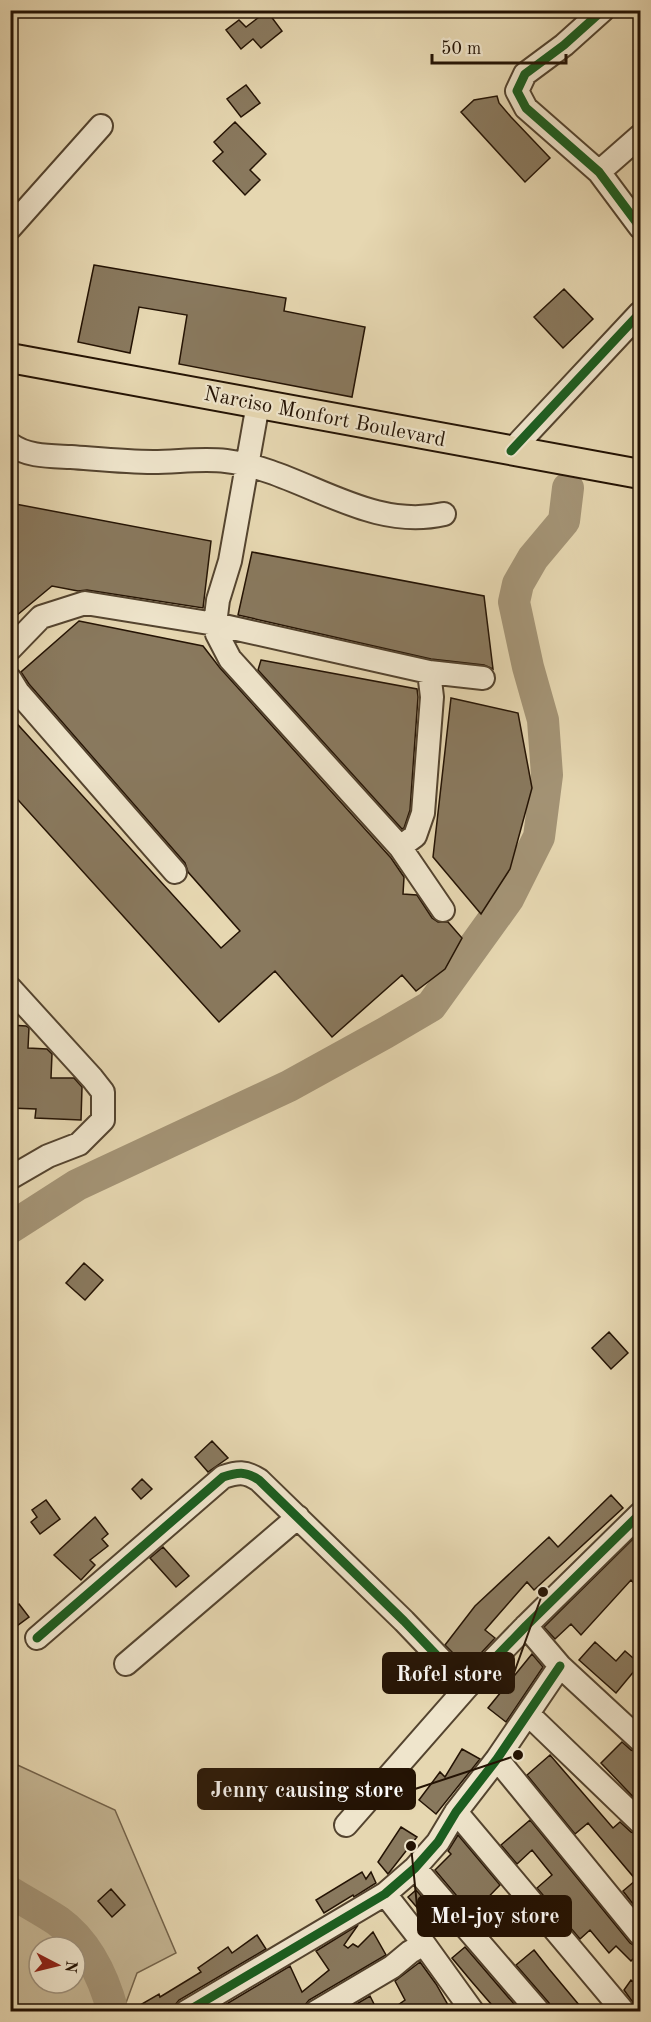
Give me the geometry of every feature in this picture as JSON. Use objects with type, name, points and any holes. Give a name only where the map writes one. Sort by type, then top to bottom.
[{"type":"main road","name":"Narciso Monfort Boulevard","points":[[10,358],[640,474]]},
{"type":"street","points":[[603,10],[564,45],[525,74],[517,91],[526,108],[599,172],[640,227]]},
{"type":"street","points":[[10,228],[101,126]]},
{"type":"street","points":[[599,172],[640,136]]},
{"type":"street","points":[[511,451],[640,314]]},
{"type":"street","points":[[258,404],[230,561],[218,600],[215,624],[217,634],[230,659],[400,847],[443,910]]},
{"type":"street","points":[[10,444],[20,452],[47,455],[150,462],[222,461],[247,464],[372,512],[406,518],[426,518],[444,514]]},
{"type":"street","points":[[10,649],[41,617],[85,603],[215,624],[429,672],[483,678]]},
{"type":"street","points":[[400,847],[415,836],[423,813],[432,697],[429,672]]},
{"type":"street","points":[[10,679],[18,692],[175,872]]},
{"type":"street","points":[[10,988],[103,1092],[103,1120],[79,1144],[48,1156],[10,1178]]},
{"type":"street","points":[[37,1638],[223,1477],[238,1472],[248,1472],[298,1517],[404,1621],[467,1687]]},
{"type":"street","points":[[346,1825],[467,1687],[640,1514]]},
{"type":"street","points":[[126,1665],[298,1517]]},
{"type":"street","points":[[526,1626],[560,1666],[640,1740]]},
{"type":"street","points":[[186,2012],[385,1894],[415,1868],[438,1842],[456,1812],[497,1759],[560,1666]]},
{"type":"street","points":[[528,1714],[640,1822]]},
{"type":"street","points":[[497,1759],[640,1934]]},
{"type":"street","points":[[456,1812],[624,2012]]},
{"type":"street","points":[[415,1868],[539,2012]]},
{"type":"street","points":[[385,1894],[472,2012]]},
{"type":"street","points":[[316,2012],[392,1967],[424,1944]]},
{"type":"shaded area","points":[[11,1762],[115,1810],[176,1953],[137,1973],[123,2011],[11,2012]]},
{"type":"building","points":[[267,11],[282,31],[261,48],[253,39],[241,49],[226,30],[239,20],[246,27]]},
{"type":"building","points":[[246,85],[260,103],[241,117],[227,99]]},
{"type":"building","points":[[497,96],[499,103],[550,158],[525,182],[461,112],[474,100]]},
{"type":"building","points":[[235,122],[266,154],[250,170],[260,180],[245,195],[213,161],[223,152],[214,142]]},
{"type":"building","points":[[94,265],[286,298],[284,311],[365,327],[352,397],[179,364],[187,315],[139,307],[130,353],[78,342]]},
{"type":"building","points":[[564,289],[593,319],[563,348],[534,317]]},
{"type":"building","points":[[10,503],[211,541],[203,608],[52,586],[10,621]]},
{"type":"building","points":[[252,552],[484,596],[493,669],[484,665],[431,659],[238,615]]},
{"type":"building","points":[[79,621],[203,646],[220,668],[391,858],[404,877],[403,894],[417,895],[432,918],[438,922],[448,922],[462,938],[445,969],[416,991],[402,975],[332,1037],[275,971],[219,1022],[10,791],[10,716],[221,948],[240,931],[188,872],[185,863],[21,672]]},
{"type":"building","points":[[261,660],[417,689],[410,810],[404,828],[402,829],[258,670]]},
{"type":"building","points":[[451,698],[518,713],[532,788],[510,869],[481,914],[433,857]]},
{"type":"building","points":[[10,1025],[29,1028],[28,1048],[47,1049],[52,1054],[51,1078],[74,1078],[82,1087],[81,1120],[35,1118],[36,1109],[10,1108]]},
{"type":"building","points":[[84,1263],[103,1280],[85,1300],[66,1283]]},
{"type":"building","points":[[609,1332],[628,1353],[611,1369],[592,1348]]},
{"type":"building","points":[[212,1441],[228,1458],[208,1472],[195,1457]]},
{"type":"building","points":[[142,1479],[152,1489],[141,1499],[132,1489]]},
{"type":"building","points":[[611,1495],[623,1508],[534,1590],[527,1582],[485,1630],[495,1638],[468,1667],[463,1663],[445,1645],[475,1606],[549,1537],[558,1547]]},
{"type":"building","points":[[46,1500],[60,1519],[40,1534],[31,1522],[37,1517],[32,1510]]},
{"type":"building","points":[[95,1517],[108,1534],[102,1539],[108,1546],[90,1560],[95,1565],[81,1580],[54,1555]]},
{"type":"building","points":[[640,1532],[640,1590],[631,1580],[581,1635],[571,1624],[555,1639],[544,1627]]},
{"type":"building","points":[[163,1547],[189,1576],[176,1587],[150,1558]]},
{"type":"building","points":[[19,1604],[29,1617],[10,1631],[10,1610]]},
{"type":"building","points":[[595,1642],[616,1661],[625,1651],[640,1664],[616,1693],[579,1660]]},
{"type":"building","points":[[532,1654],[543,1667],[506,1722],[488,1708]]},
{"type":"building","points":[[622,1742],[631,1750],[640,1753],[640,1804],[601,1763]]},
{"type":"building","points":[[462,1749],[480,1759],[436,1814],[419,1800],[440,1772],[445,1777]]},
{"type":"building","points":[[550,1755],[613,1828],[620,1822],[631,1832],[640,1835],[640,1913],[623,1891],[636,1880],[588,1823],[575,1834],[527,1775]]},
{"type":"building","points":[[530,1820],[630,1943],[640,1947],[640,1952],[631,1961],[616,1946],[609,1953],[590,1930],[580,1939],[537,1888],[552,1875],[532,1850],[517,1864],[501,1845]]},
{"type":"building","points":[[401,1827],[417,1837],[388,1874],[378,1862]]},
{"type":"building","points":[[458,1835],[500,1885],[472,1914],[435,1870],[451,1854],[448,1851]]},
{"type":"building","points":[[362,1872],[366,1879],[371,1872],[376,1883],[324,1913],[316,1900]]},
{"type":"building","points":[[111,1889],[125,1905],[112,1917],[98,1901]]},
{"type":"building","points":[[416,1890],[434,1911],[426,1918],[408,1897]]},
{"type":"building","points":[[358,1925],[344,1945],[348,1948],[353,1944],[358,1947],[373,1932],[386,1955],[309,2000],[303,2012],[213,2012],[290,1966],[302,1992],[329,1970],[316,1951]]},
{"type":"building","points":[[257,1935],[266,1949],[179,2000],[173,2012],[128,2012],[159,1994],[160,1997],[201,1972],[198,1968],[228,1947],[232,1953]]},
{"type":"building","points":[[465,1947],[521,2012],[498,2012],[472,1982],[452,1958]]},
{"type":"building","points":[[534,1950],[585,2012],[552,2012],[549,2003],[516,1965]]},
{"type":"building","points":[[420,1962],[452,2012],[388,2012],[405,2000],[395,1981]]},
{"type":"building","points":[[631,1980],[640,1987],[640,2002],[637,2008],[624,1990]]},
{"type":"building","points":[[370,1996],[378,2012],[343,2012]]},
{"type":"waterway","points":[[10,1228],[77,1185],[289,1086],[431,1006],[508,899],[539,837],[547,775],[543,720],[528,667],[514,602],[518,584],[533,558],[564,521],[568,488]]},
{"type":"waterway","points":[[10,1892],[58,1921],[78,1939],[105,1986],[113,2012]]},
{"type":"cycle path","points":[[603,10],[564,45],[525,74],[517,91],[526,108],[599,172],[640,227]]},
{"type":"cycle path","points":[[511,451],[640,313]]},
{"type":"cycle path","points":[[37,1638],[223,1477],[241,1473],[259,1480],[404,1621],[467,1687],[640,1514]]},
{"type":"cycle path","points":[[186,2012],[385,1894],[415,1868],[438,1842],[456,1812],[497,1759],[560,1666]]},
{"type":"place","name":"Rofel store","points":[[543,1592]]},
{"type":"place","name":"Jenny causing store","points":[[518,1755]]},
{"type":"place","name":"Mel-joy store","points":[[411,1846]]}]
